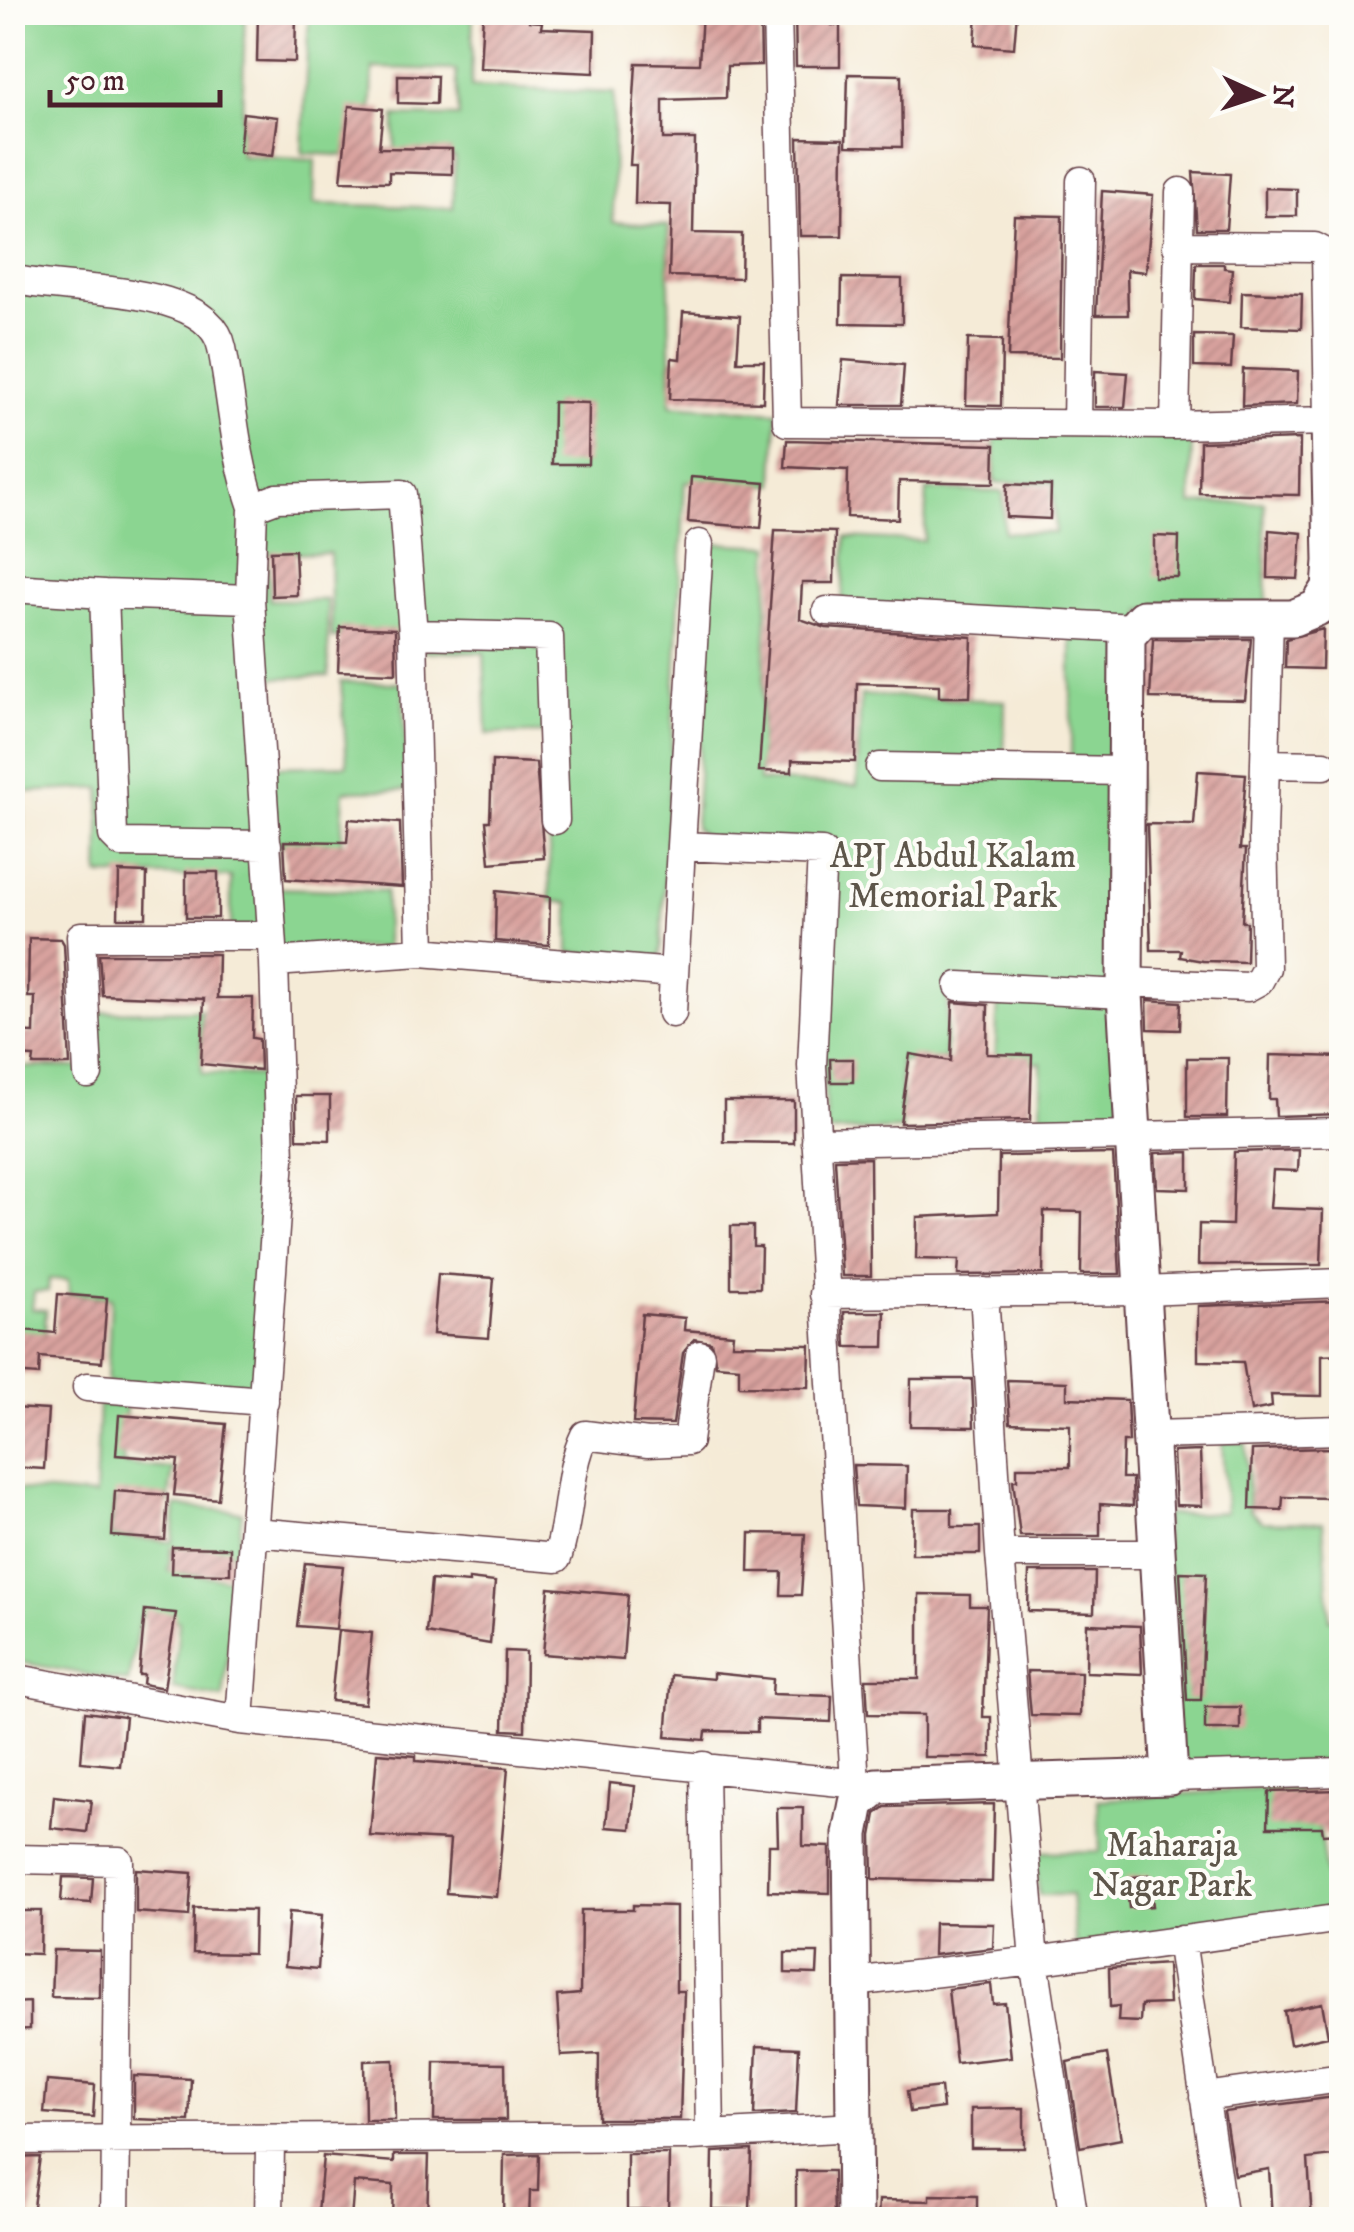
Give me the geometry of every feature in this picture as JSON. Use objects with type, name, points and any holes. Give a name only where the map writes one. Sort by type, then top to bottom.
[{"type":"street","points":[[776,12],[788,422],[1175,426],[1335,420]]},
{"type":"street","points":[[1077,422],[1081,181]]},
{"type":"street","points":[[1175,426],[1180,192]]},
{"type":"street","points":[[1170,1777],[1125,988],[1126,636],[1143,618],[1293,618],[1329,607],[1335,420],[1326,254],[1316,247],[1177,246]]},
{"type":"street","points":[[12,279],[170,301],[198,314],[222,343],[232,436],[253,507],[250,599],[273,949],[280,1159],[240,1720]]},
{"type":"street","points":[[253,507],[276,498],[402,494],[414,634],[420,952]]},
{"type":"street","points":[[672,1013],[699,544]]},
{"type":"street","points":[[12,588],[250,599]]},
{"type":"street","points":[[104,594],[114,838],[121,842],[267,845]]},
{"type":"street","points":[[826,611],[1133,628]]},
{"type":"street","points":[[959,986],[1248,987],[1259,981],[1266,968],[1268,618]]},
{"type":"street","points":[[414,634],[550,637],[555,820]]},
{"type":"street","points":[[1265,764],[1324,765]]},
{"type":"street","points":[[880,767],[1126,771]]},
{"type":"street","points":[[682,846],[822,852],[812,1066],[824,1294],[866,1785],[857,1803],[852,1834],[855,2220]]},
{"type":"street","points":[[88,1074],[81,936],[273,949],[420,952],[674,973]]},
{"type":"street","points":[[816,1142],[1342,1132]]},
{"type":"street","points":[[824,1294],[1143,1291],[1342,1283]]},
{"type":"street","points":[[984,1292],[1000,1554],[1034,1961],[1074,2220]]},
{"type":"street","points":[[254,1532],[557,1558],[568,1524],[576,1453],[585,1435],[648,1443],[688,1442],[700,1355]]},
{"type":"street","points":[[88,1387],[264,1400]]},
{"type":"street","points":[[1150,1436],[1342,1430]]},
{"type":"street","points":[[1000,1554],[1156,1554]]},
{"type":"street","points":[[12,1678],[240,1720],[866,1785],[1342,1772]]},
{"type":"street","points":[[704,1766],[710,2135]]},
{"type":"street","points":[[12,1859],[119,1861],[116,2220]]},
{"type":"street","points":[[854,1982],[1342,1918]]},
{"type":"street","points":[[1181,1940],[1222,2220]]},
{"type":"street","points":[[1204,2097],[1342,2078]]},
{"type":"street","points":[[12,2140],[270,2142],[710,2135],[854,2127]]},
{"type":"street","points":[[269,2220],[270,2142]]},
{"type":"green space","points":[[12,13],[245,13],[241,156],[315,160],[314,204],[453,208],[455,157],[395,154],[395,116],[459,117],[456,70],[373,68],[370,157],[302,153],[309,13],[473,13],[471,87],[614,93],[613,222],[668,226],[671,405],[777,412],[774,485],[685,482],[661,954],[654,960],[569,952],[569,903],[550,901],[547,733],[487,734],[484,653],[403,651],[398,637],[332,638],[330,553],[267,554],[270,600],[327,600],[329,676],[272,678],[274,767],[347,765],[341,682],[403,683],[407,790],[344,791],[341,845],[276,846],[277,888],[386,891],[386,948],[231,949],[231,877],[99,875],[101,788],[24,792],[13,1036]]},
{"type":"green space","name":"APJ Abdul Kalam Memorial Park","points":[[1192,432],[1191,504],[1264,502],[1267,611],[1142,610],[1125,1123],[1041,1125],[1041,1063],[995,1062],[998,997],[948,996],[945,1059],[900,1062],[902,1129],[826,1132],[823,1049],[829,844],[705,837],[695,828],[712,543],[770,546],[759,781],[857,786],[861,695],[1005,701],[1004,765],[1071,765],[1071,627],[841,617],[846,537],[924,541],[927,490],[1003,492],[1004,532],[1055,533],[1053,482],[995,483],[995,435]]},
{"type":"green space","points":[[201,1010],[202,1073],[265,1076],[272,1165],[259,1393],[107,1382],[111,1298],[69,1294],[68,1280],[49,1279],[48,1291],[34,1292],[32,1309],[46,1310],[45,1333],[13,1331],[12,1067],[96,1067],[96,1012]]},
{"type":"green space","points":[[99,1404],[126,1406],[123,1464],[173,1469],[168,1503],[114,1500],[111,1536],[173,1542],[176,1506],[242,1512],[237,1553],[171,1548],[168,1571],[236,1580],[223,1698],[173,1689],[179,1621],[140,1616],[128,1682],[13,1661],[12,1489],[95,1496]]},
{"type":"green space","points":[[1222,1442],[1246,1442],[1249,1510],[1262,1522],[1323,1523],[1330,1619],[1341,1620],[1341,1761],[1177,1768],[1164,1515],[1226,1512]]},
{"type":"green space","name":"Maharaja Nagar Park","points":[[1313,1785],[1331,1911],[1076,1948],[1071,1895],[1039,1895],[1035,1852],[1100,1851],[1098,1800]]},
{"type":"building","points":[[258,12],[296,12],[295,62],[257,61]]},
{"type":"building","points":[[483,12],[529,12],[529,21],[542,22],[541,28],[595,30],[594,73],[480,68]]},
{"type":"building","points":[[702,12],[760,12],[761,65],[727,66],[726,98],[663,100],[663,139],[695,139],[693,233],[742,234],[741,278],[669,276],[671,205],[635,204],[636,165],[630,165],[636,63],[699,64]]},
{"type":"building","points":[[795,12],[832,12],[832,25],[840,25],[840,66],[796,66]]},
{"type":"building","points":[[977,12],[1017,12],[1014,48],[975,45]]},
{"type":"building","points":[[848,74],[901,75],[902,147],[846,146]]},
{"type":"building","points":[[398,75],[437,76],[436,104],[398,103]]},
{"type":"building","points":[[349,106],[383,109],[379,148],[452,149],[452,174],[389,172],[389,182],[341,181]]},
{"type":"building","points":[[243,113],[278,117],[273,156],[239,152]]},
{"type":"building","points":[[798,138],[843,139],[842,236],[800,236]]},
{"type":"building","points":[[1193,172],[1230,174],[1226,229],[1197,229]]},
{"type":"building","points":[[1265,188],[1297,189],[1297,216],[1265,216]]},
{"type":"building","points":[[1102,191],[1153,195],[1146,272],[1127,270],[1128,315],[1096,315]]},
{"type":"building","points":[[1014,215],[1062,216],[1060,358],[1008,357]]},
{"type":"building","points":[[1196,264],[1224,264],[1224,268],[1232,269],[1229,302],[1195,299]]},
{"type":"building","points":[[842,278],[902,279],[902,324],[841,323]]},
{"type":"building","points":[[1242,292],[1302,294],[1301,329],[1241,327]]},
{"type":"building","points":[[683,312],[740,316],[737,361],[764,361],[763,402],[670,399],[672,358],[680,359]]},
{"type":"building","points":[[1194,335],[1233,336],[1231,368],[1194,367]]},
{"type":"building","points":[[968,339],[1002,340],[1001,406],[966,405]]},
{"type":"building","points":[[843,360],[904,365],[901,405],[839,405]]},
{"type":"building","points":[[1243,369],[1298,371],[1297,404],[1242,406]]},
{"type":"building","points":[[1095,371],[1128,373],[1125,407],[1095,407]]},
{"type":"building","points":[[553,402],[589,403],[588,464],[552,464]]},
{"type":"building","points":[[1300,439],[1299,495],[1199,493],[1200,442]]},
{"type":"building","points":[[787,440],[995,445],[994,483],[899,481],[898,519],[847,517],[848,470],[785,467]]},
{"type":"building","points":[[691,477],[765,483],[761,528],[688,522]]},
{"type":"building","points":[[1007,484],[1051,486],[1050,519],[1006,517]]},
{"type":"building","points":[[775,530],[835,532],[834,583],[802,583],[800,619],[826,628],[972,637],[970,697],[939,697],[939,685],[857,683],[855,762],[792,760],[792,772],[759,771]]},
{"type":"building","points":[[1269,530],[1302,533],[1298,579],[1268,578]]},
{"type":"building","points":[[1154,536],[1179,537],[1178,577],[1154,577]]},
{"type":"building","points":[[295,550],[297,595],[272,596],[271,551]]},
{"type":"building","points":[[340,627],[395,629],[396,673],[338,671]]},
{"type":"building","points":[[1323,629],[1322,669],[1285,668],[1286,639]]},
{"type":"building","points":[[1153,639],[1251,639],[1245,700],[1150,698]]},
{"type":"building","points":[[492,761],[536,763],[544,858],[490,863],[486,821],[490,821]]},
{"type":"building","points":[[1198,771],[1246,774],[1240,849],[1246,849],[1242,922],[1247,922],[1246,962],[1203,961],[1180,957],[1181,950],[1151,950],[1147,824],[1194,825]]},
{"type":"building","points":[[349,819],[400,823],[402,887],[286,879],[284,841],[347,842]]},
{"type":"building","points":[[119,872],[147,873],[146,918],[118,918]]},
{"type":"building","points":[[186,872],[218,872],[218,918],[186,918]]},
{"type":"building","points":[[496,891],[550,897],[549,945],[495,941]]},
{"type":"building","points":[[29,938],[61,939],[64,944],[70,1065],[33,1065],[34,1057],[12,1056],[12,1032],[34,1033],[35,997],[28,997]]},
{"type":"building","points":[[99,954],[218,954],[217,998],[253,998],[252,1038],[259,1039],[260,1070],[201,1064],[204,999],[102,995]]},
{"type":"building","points":[[1147,1000],[1181,1002],[1180,1030],[1148,1029]]},
{"type":"building","points":[[953,1002],[988,1005],[987,1054],[1032,1055],[1030,1120],[900,1123],[910,1054],[951,1061]]},
{"type":"building","points":[[1270,1055],[1342,1057],[1342,1114],[1276,1116],[1275,1099],[1269,1099]]},
{"type":"building","points":[[1187,1058],[1228,1058],[1227,1117],[1187,1117]]},
{"type":"building","points":[[830,1059],[853,1059],[853,1082],[831,1082]]},
{"type":"building","points":[[296,1096],[330,1096],[330,1140],[297,1139]]},
{"type":"building","points":[[724,1101],[794,1101],[794,1143],[724,1142]]},
{"type":"building","points":[[1299,1150],[1298,1171],[1273,1170],[1270,1208],[1323,1210],[1321,1265],[1198,1265],[1199,1224],[1232,1225],[1234,1152]]},
{"type":"building","points":[[1189,1152],[1189,1189],[1157,1188],[1155,1153]]},
{"type":"building","points":[[1113,1154],[1120,1274],[1081,1274],[1082,1212],[1044,1211],[1043,1274],[958,1275],[959,1260],[916,1259],[917,1217],[998,1213],[999,1156]]},
{"type":"building","points":[[870,1158],[871,1276],[842,1276],[835,1159]]},
{"type":"building","points":[[731,1226],[753,1226],[753,1246],[761,1246],[760,1288],[731,1288]]},
{"type":"building","points":[[438,1274],[494,1278],[489,1338],[433,1334]]},
{"type":"building","points":[[58,1294],[107,1298],[102,1362],[40,1357],[39,1375],[12,1373],[12,1329],[55,1333]]},
{"type":"building","points":[[1342,1301],[1342,1354],[1322,1355],[1322,1396],[1271,1395],[1272,1407],[1251,1411],[1243,1362],[1198,1361],[1198,1306]]},
{"type":"building","points":[[844,1312],[885,1312],[884,1347],[846,1347]]},
{"type":"building","points":[[642,1314],[685,1318],[684,1330],[733,1334],[732,1344],[810,1345],[809,1387],[739,1386],[739,1367],[716,1365],[711,1342],[694,1339],[683,1353],[673,1424],[633,1423]]},
{"type":"building","points":[[911,1379],[972,1379],[974,1427],[910,1426]]},
{"type":"building","points":[[1007,1380],[1067,1382],[1067,1398],[1127,1400],[1129,1442],[1123,1442],[1122,1478],[1132,1478],[1133,1506],[1100,1504],[1100,1536],[1020,1536],[1013,1480],[1017,1480],[1017,1467],[1070,1467],[1070,1425],[1010,1423]]},
{"type":"building","points":[[12,1408],[48,1410],[44,1469],[12,1467]]},
{"type":"building","points":[[119,1415],[226,1424],[218,1499],[174,1495],[178,1460],[116,1455]]},
{"type":"building","points":[[1330,1448],[1329,1498],[1283,1497],[1282,1510],[1250,1509],[1252,1450]]},
{"type":"building","points":[[1200,1451],[1202,1506],[1176,1505],[1173,1452]]},
{"type":"building","points":[[853,1465],[907,1466],[906,1508],[856,1506]]},
{"type":"building","points":[[115,1491],[168,1495],[165,1540],[112,1536]]},
{"type":"building","points":[[913,1509],[952,1509],[952,1527],[980,1527],[980,1554],[912,1554]]},
{"type":"building","points":[[750,1533],[805,1534],[801,1595],[781,1595],[782,1572],[749,1572]]},
{"type":"building","points":[[172,1547],[230,1548],[230,1574],[171,1573]]},
{"type":"building","points":[[305,1563],[343,1566],[336,1629],[297,1626]]},
{"type":"building","points":[[1029,1572],[1095,1572],[1094,1613],[1028,1611]]},
{"type":"building","points":[[1180,1572],[1206,1573],[1201,1700],[1187,1700]]},
{"type":"building","points":[[469,1579],[495,1582],[490,1644],[426,1633],[431,1580],[469,1583]]},
{"type":"building","points":[[549,1588],[628,1595],[623,1660],[543,1654]]},
{"type":"building","points":[[919,1594],[970,1595],[970,1606],[987,1606],[983,1717],[991,1717],[991,1757],[924,1757],[924,1715],[868,1714],[866,1679],[919,1679]]},
{"type":"building","points":[[145,1610],[176,1613],[164,1688],[143,1684],[144,1675],[139,1675]]},
{"type":"building","points":[[1087,1624],[1140,1626],[1142,1674],[1086,1672]]},
{"type":"building","points":[[338,1630],[372,1633],[365,1704],[331,1701]]},
{"type":"building","points":[[505,1651],[526,1652],[525,1731],[503,1730]]},
{"type":"building","points":[[1027,1671],[1081,1672],[1080,1716],[1031,1715]]},
{"type":"building","points":[[713,1673],[773,1679],[772,1694],[832,1696],[831,1722],[757,1719],[757,1732],[706,1731],[705,1740],[666,1737],[671,1675],[713,1679]]},
{"type":"building","points":[[1205,1707],[1240,1707],[1240,1729],[1205,1729]]},
{"type":"building","points":[[85,1712],[125,1717],[120,1766],[81,1762]]},
{"type":"building","points":[[377,1753],[416,1756],[416,1761],[508,1768],[497,1897],[446,1893],[450,1840],[370,1836]]},
{"type":"building","points":[[610,1783],[635,1786],[631,1829],[606,1827]]},
{"type":"building","points":[[1339,1790],[1341,1833],[1323,1834],[1322,1827],[1268,1827],[1269,1792]]},
{"type":"building","points":[[54,1796],[91,1800],[87,1832],[51,1828]]},
{"type":"building","points":[[994,1804],[992,1882],[873,1879],[872,1836],[876,1814],[885,1807]]},
{"type":"building","points":[[777,1808],[803,1808],[803,1846],[830,1847],[830,1893],[768,1891],[769,1845],[778,1845]]},
{"type":"building","points":[[136,1869],[192,1873],[189,1916],[136,1912]]},
{"type":"building","points":[[1149,1875],[1153,1906],[1129,1908],[1126,1878]]},
{"type":"building","points":[[63,1877],[93,1878],[91,1903],[61,1901]]},
{"type":"building","points":[[633,1905],[676,1906],[676,1991],[684,1991],[680,2119],[598,2119],[599,2054],[561,2056],[557,1996],[580,1994],[581,1910],[633,1910]]},
{"type":"building","points":[[194,1908],[254,1910],[253,1954],[193,1953]]},
{"type":"building","points":[[12,1911],[41,1911],[40,1954],[12,1953]]},
{"type":"building","points":[[289,1912],[322,1915],[318,1969],[285,1966]]},
{"type":"building","points":[[934,1923],[994,1924],[993,1948],[933,1955]]},
{"type":"building","points":[[53,1950],[100,1951],[100,1998],[51,1997]]},
{"type":"building","points":[[785,1953],[818,1953],[817,1974],[785,1973]]},
{"type":"building","points":[[1167,1964],[1169,2004],[1141,2005],[1140,2022],[1118,2021],[1119,2006],[1110,2007],[1109,1968]]},
{"type":"building","points":[[991,1984],[993,2004],[1005,2003],[1011,2057],[956,2063],[948,1989]]},
{"type":"building","points":[[30,2002],[30,2029],[12,2030],[12,2003]]},
{"type":"building","points":[[1322,2003],[1328,2036],[1290,2044],[1284,2011]]},
{"type":"building","points":[[757,2046],[799,2048],[796,2113],[754,2115]]},
{"type":"building","points":[[1107,2054],[1121,2139],[1080,2147],[1067,2062]]},
{"type":"building","points":[[394,2060],[395,2120],[365,2120],[364,2061]]},
{"type":"building","points":[[435,2062],[505,2063],[506,2120],[434,2120]]},
{"type":"building","points":[[134,2076],[191,2079],[189,2121],[134,2119]]},
{"type":"building","points":[[47,2081],[95,2085],[93,2117],[44,2113]]},
{"type":"building","points":[[941,2087],[943,2108],[910,2112],[907,2091]]},
{"type":"building","points":[[1342,2096],[1342,2155],[1308,2159],[1312,2220],[1272,2220],[1269,2169],[1234,2175],[1224,2112]]},
{"type":"building","points":[[1024,2108],[1024,2148],[971,2148],[971,2109]]},
{"type":"building","points":[[752,2150],[750,2210],[712,2209],[713,2152]]},
{"type":"building","points":[[539,2154],[538,2191],[530,2191],[529,2220],[503,2220],[504,2155]]},
{"type":"building","points":[[627,2154],[669,2154],[668,2210],[627,2209]]},
{"type":"building","points":[[394,2155],[429,2155],[427,2218],[392,2220],[393,2185],[354,2182],[351,2220],[323,2220],[323,2213],[318,2213],[323,2156],[394,2162]]},
{"type":"building","points":[[40,2157],[31,2220],[12,2220],[12,2158]]},
{"type":"building","points":[[796,2171],[833,2171],[834,2220],[796,2220]]},
{"type":"building","points":[[930,2195],[977,2196],[977,2220],[878,2220],[879,2200],[930,2201]]}]
